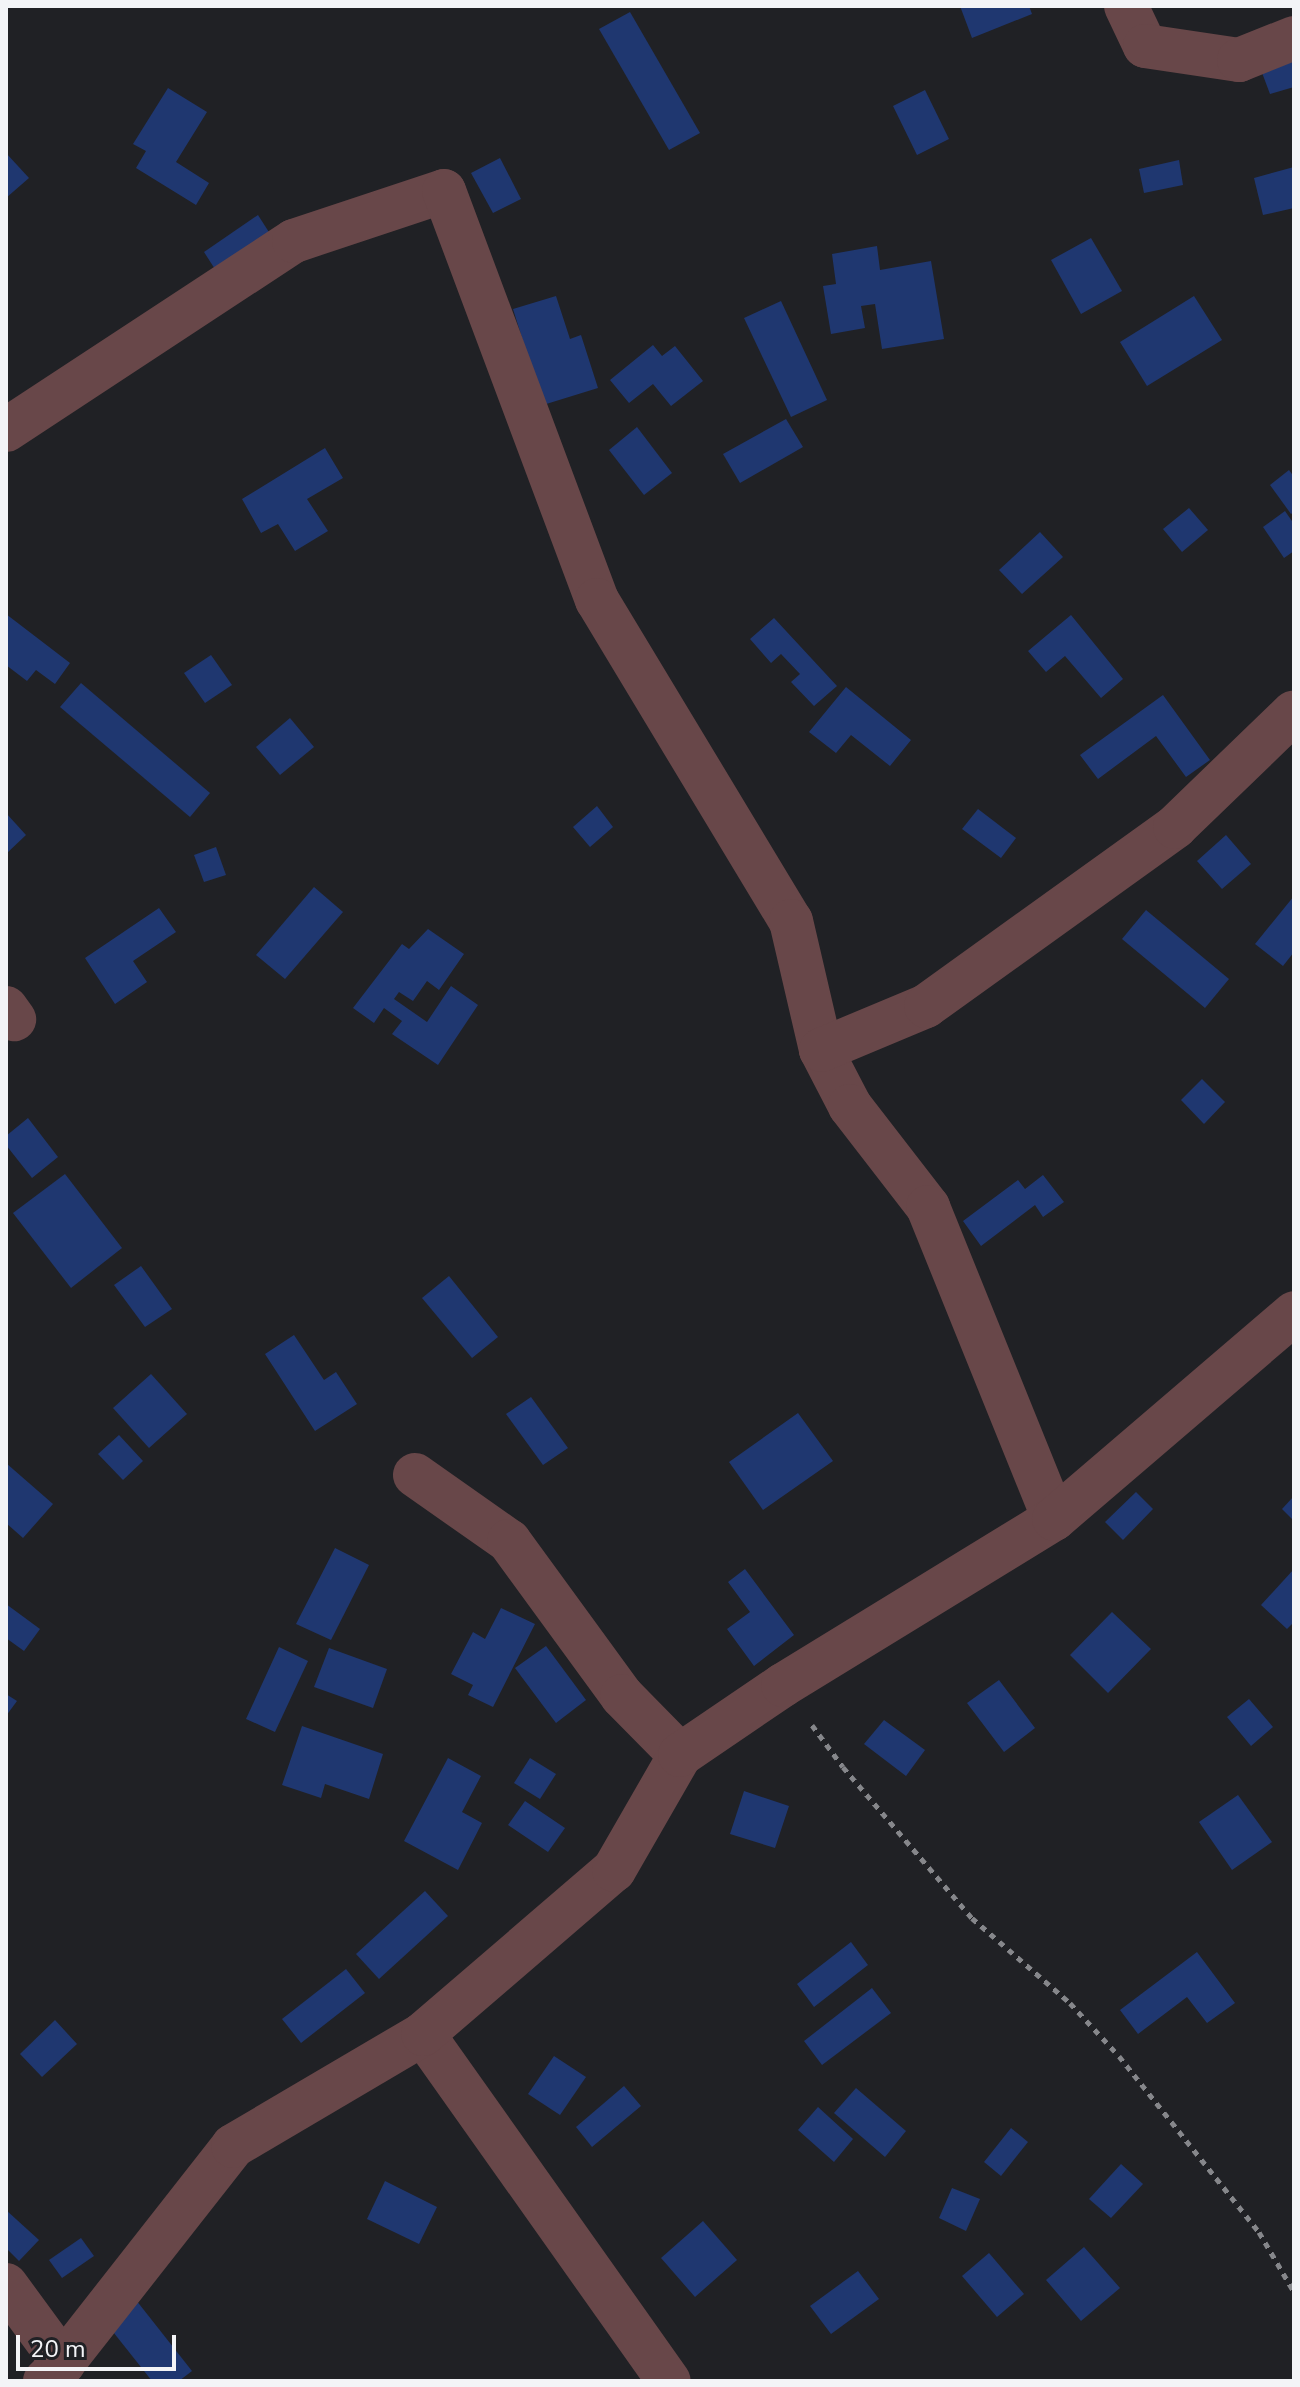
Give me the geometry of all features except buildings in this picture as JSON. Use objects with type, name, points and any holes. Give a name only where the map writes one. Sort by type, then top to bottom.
[{"type":"street","points":[[1126,6],[1145,46],[1239,60],[1294,38]]},
{"type":"street","points":[[6,430],[294,241],[444,191],[597,600],[791,921],[821,1050],[850,1106],[928,1207],[1054,1519]]},
{"type":"street","points":[[821,1050],[926,1006],[1175,827],[1294,712]]},
{"type":"street","points":[[6,2285],[54,2372],[233,2146],[423,2034],[614,1870],[680,1755],[783,1685],[1054,1519],[1294,1313]]},
{"type":"street","points":[[415,1475],[509,1541],[622,1696],[680,1755]]},
{"type":"street","points":[[423,2034],[669,2381]]},
{"type":"path","points":[[783,1685],[843,1767],[972,1918],[1070,2003],[1119,2056],[1259,2232],[1294,2292]]}]
